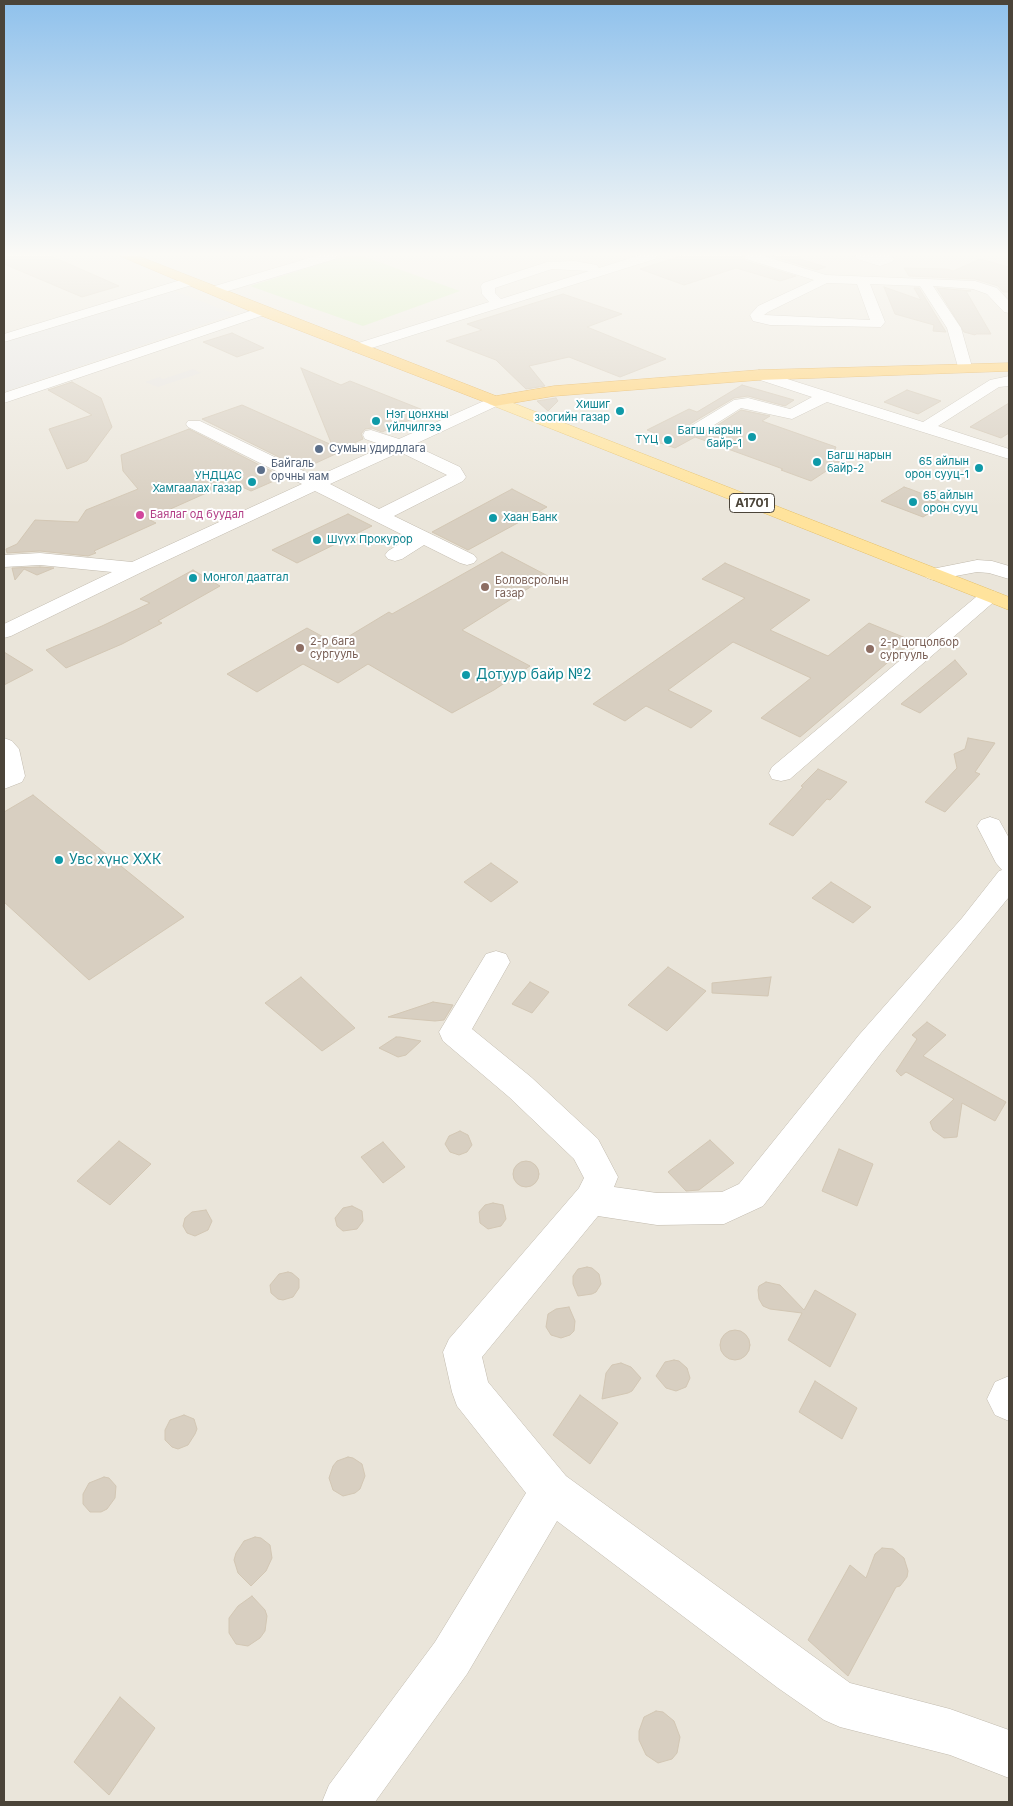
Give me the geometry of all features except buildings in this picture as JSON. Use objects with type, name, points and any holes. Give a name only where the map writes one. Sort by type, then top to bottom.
[{"type":"highway","points":[[337,340],[495,401],[554,391],[759,375],[1009,367]]},
{"type":"main road","name":"A1701","points":[[495,401],[999,600]]},
{"type":"street","points":[[4,398],[175,340]]},
{"type":"street","points":[[357,348],[381,340]]},
{"type":"street","points":[[957,340],[965,367]]},
{"type":"street","points":[[759,375],[1009,454]]},
{"type":"street","points":[[926,427],[994,382],[1009,381]]},
{"type":"street","points":[[697,429],[740,403],[748,403],[792,414],[826,396]]},
{"type":"street","points":[[4,632],[136,568],[495,401]]},
{"type":"street","points":[[194,424],[318,483],[467,559]]},
{"type":"street","points":[[371,435],[454,471],[457,477],[381,515]]},
{"type":"street","points":[[395,555],[423,537]]},
{"type":"street","points":[[4,561],[40,559],[136,568]]},
{"type":"street","points":[[934,574],[978,566],[992,567],[1009,573]]},
{"type":"street","points":[[781,773],[999,600]]},
{"type":"street","points":[[4,746],[7,749],[13,776],[4,781]]},
{"type":"street","points":[[990,826],[1009,862]]},
{"type":"street","points":[[591,1199],[657,1209],[724,1208],[751,1195],[870,1044],[1009,878]]},
{"type":"street","points":[[496,962],[454,1032],[520,1087],[586,1149],[601,1177],[591,1199],[462,1352],[471,1392],[551,1491],[794,1672],[840,1704],[950,1732],[1009,1754]]},
{"type":"street","points":[[1009,1396],[1007,1399],[1009,1401]]},
{"type":"street","points":[[346,1802],[451,1658],[551,1491]]},
{"type":"shaded area","points":[[4,340],[1009,340],[1009,1802],[4,1802]]},
{"type":"shaded area","points":[[10,340],[157,340],[4,392],[4,342]]},
{"type":"shaded area","points":[[193,369],[201,373],[158,387],[145,382],[159,377],[163,379]]},
{"type":"place","name":"Хишиг зоогийн газар","points":[[620,411]]},
{"type":"place","name":"Нэг цонхны үйлчилгээ","points":[[376,421]]},
{"type":"place","name":"Багш нарын байр-1","points":[[752,437]]},
{"type":"place","name":"ТҮЦ","points":[[668,440]]},
{"type":"place","name":"Сумын удирдлага","points":[[319,449]]},
{"type":"place","name":"Багш нарын байр-2","points":[[817,462]]},
{"type":"place","name":"65 айлын орон сууц-1","points":[[979,468]]},
{"type":"place","name":"Байгаль орчны яам","points":[[261,470]]},
{"type":"place","name":"УНДЦАС Хамгаалах газар","points":[[252,482]]},
{"type":"place","name":"65 айлын орон сууц","points":[[913,502]]},
{"type":"place","name":"Баялаг од буудал","points":[[140,515]]},
{"type":"place","name":"Хаан Банк","points":[[493,518]]},
{"type":"place","name":"Шүүх Прокурор","points":[[317,540]]},
{"type":"place","name":"Монгол даатгал","points":[[193,578]]},
{"type":"place","name":"Боловсролын газар","points":[[485,587]]},
{"type":"place","name":"2-р бага сургууль","points":[[300,648]]},
{"type":"place","name":"2-р цогцолбор сургууль","points":[[870,649]]},
{"type":"place","name":"Дотуур байр №2","points":[[466,675]]},
{"type":"place","name":"Увс хүнс ХХК","points":[[59,860]]}]
